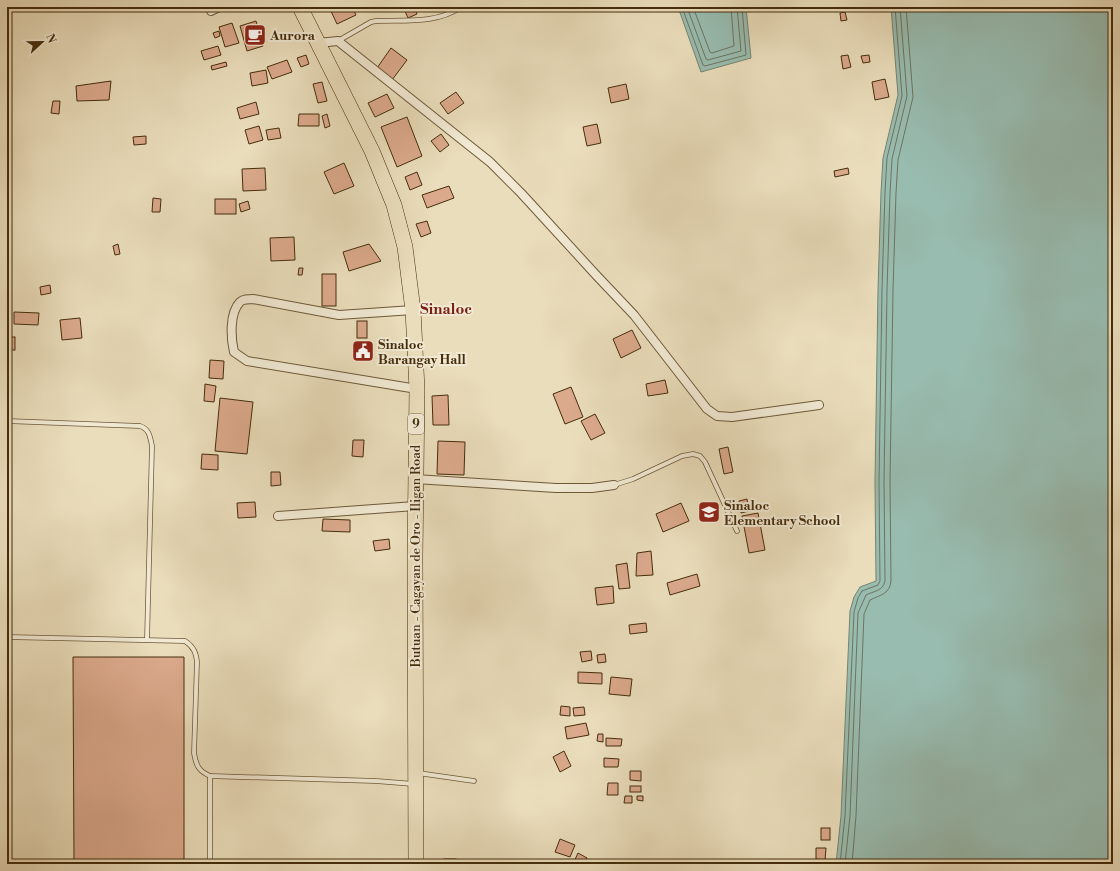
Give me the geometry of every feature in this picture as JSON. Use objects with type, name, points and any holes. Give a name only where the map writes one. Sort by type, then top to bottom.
[{"type":"highway","name":"Butuan - Cagayan de Oro - Iligan Road","points":[[300,7],[372,151],[394,204],[406,247],[413,310],[417,389],[415,479],[416,864]]},
{"type":"street","points":[[211,11],[219,7]]},
{"type":"street","points":[[318,43],[338,41],[490,162],[634,315],[706,409],[717,416],[732,417],[818,404]]},
{"type":"street","points":[[413,310],[339,315],[246,299],[240,302],[235,312],[232,326],[232,343],[234,352],[247,361],[417,389]]},
{"type":"street","points":[[415,479],[556,488],[592,488],[614,485]]},
{"type":"street","points":[[278,516],[415,506]]},
{"type":"lane","points":[[338,41],[371,22],[411,21],[433,18],[452,13],[462,7]]},
{"type":"lane","points":[[7,421],[140,426],[146,428],[150,434],[152,446],[147,640]]},
{"type":"lane","points":[[614,485],[633,479],[682,456],[692,454],[700,456],[705,462],[738,532]]},
{"type":"lane","points":[[7,637],[185,641],[192,646],[196,653],[195,761],[197,767],[210,776],[376,781],[415,778],[474,781]]},
{"type":"lane","points":[[210,776],[210,864]]},
{"type":"water","points":[[678,7],[746,7],[751,58],[701,72]]},
{"type":"water","points":[[891,7],[1113,7],[1113,864],[836,864],[841,816],[850,611],[854,597],[860,587],[876,581],[875,481],[881,192],[883,158],[898,95]]},
{"type":"building","points":[[329,7],[352,7],[356,15],[337,24]]},
{"type":"building","points":[[414,7],[417,14],[408,18],[404,9]]},
{"type":"building","points":[[845,12],[847,20],[841,21],[840,13]]},
{"type":"building","points":[[256,21],[263,46],[247,51],[240,26]]},
{"type":"building","points":[[232,23],[239,43],[225,47],[219,27]]},
{"type":"building","points":[[219,31],[220,36],[215,38],[213,33]]},
{"type":"building","points":[[218,46],[221,55],[204,60],[201,51]]},
{"type":"building","points":[[391,48],[407,60],[392,80],[377,68]]},
{"type":"building","points":[[306,55],[309,64],[301,67],[297,58]]},
{"type":"building","points":[[848,55],[851,67],[843,69],[841,56]]},
{"type":"building","points":[[869,55],[870,62],[863,63],[861,56]]},
{"type":"building","points":[[287,60],[292,72],[272,79],[267,67]]},
{"type":"building","points":[[226,62],[227,66],[212,70],[211,66]]},
{"type":"building","points":[[266,70],[268,83],[252,86],[250,73]]},
{"type":"building","points":[[885,79],[889,97],[875,100],[872,82]]},
{"type":"building","points":[[111,81],[109,100],[77,101],[76,86]]},
{"type":"building","points":[[322,82],[327,101],[318,103],[313,84]]},
{"type":"building","points":[[626,84],[629,99],[611,103],[608,88]]},
{"type":"building","points":[[456,92],[464,103],[448,114],[440,103]]},
{"type":"building","points":[[387,94],[394,108],[375,117],[368,103]]},
{"type":"building","points":[[53,101],[60,101],[59,114],[51,113]]},
{"type":"building","points":[[256,102],[259,114],[240,119],[237,108]]},
{"type":"building","points":[[299,114],[319,114],[319,126],[298,126]]},
{"type":"building","points":[[327,114],[330,126],[325,128],[322,116]]},
{"type":"building","points":[[407,117],[422,156],[397,167],[381,127]]},
{"type":"building","points":[[597,124],[601,143],[587,146],[583,127]]},
{"type":"building","points":[[259,126],[263,140],[249,144],[245,130]]},
{"type":"building","points":[[279,128],[281,138],[268,140],[266,130]]},
{"type":"building","points":[[441,134],[449,145],[440,152],[431,141]]},
{"type":"building","points":[[146,136],[146,144],[134,145],[133,137]]},
{"type":"building","points":[[344,163],[354,186],[334,194],[324,172]]},
{"type":"building","points":[[265,168],[266,190],[243,191],[242,169]]},
{"type":"building","points":[[848,168],[849,174],[835,177],[834,171]]},
{"type":"building","points":[[417,172],[422,185],[410,190],[405,177]]},
{"type":"building","points":[[449,186],[454,198],[427,208],[422,195]]},
{"type":"building","points":[[153,198],[161,199],[160,212],[152,212]]},
{"type":"building","points":[[215,199],[236,199],[236,214],[215,214]]},
{"type":"building","points":[[248,201],[250,209],[241,212],[239,204]]},
{"type":"building","points":[[427,221],[431,233],[421,237],[416,224]]},
{"type":"building","points":[[294,237],[295,260],[271,261],[270,238]]},
{"type":"building","points":[[118,244],[120,254],[115,255],[113,246]]},
{"type":"building","points":[[369,244],[381,261],[349,271],[343,252]]},
{"type":"building","points":[[299,268],[303,268],[302,275],[298,275]]},
{"type":"building","points":[[322,274],[336,274],[336,306],[322,306]]},
{"type":"building","points":[[50,285],[51,293],[41,295],[40,287]]},
{"type":"building","points":[[14,312],[39,313],[38,325],[14,324]]},
{"type":"building","points":[[80,318],[82,338],[62,340],[60,320]]},
{"type":"building","points":[[357,321],[367,321],[367,338],[357,338]]},
{"type":"building","points":[[632,330],[641,348],[621,358],[613,339]]},
{"type":"building","points":[[7,337],[15,337],[15,350],[7,350]]},
{"type":"building","name":"Sinaloc Barangay Hall","points":[[358,344],[368,344],[369,358],[359,359]]},
{"type":"building","points":[[210,360],[224,361],[223,379],[209,378]]},
{"type":"building","points":[[665,380],[668,393],[648,396],[646,384]]},
{"type":"building","points":[[205,384],[216,386],[214,402],[204,401]]},
{"type":"building","points":[[571,387],[583,417],[565,424],[553,394]]},
{"type":"building","points":[[448,395],[449,425],[433,425],[432,396]]},
{"type":"building","points":[[220,398],[253,402],[247,454],[215,451]]},
{"type":"building","points":[[595,414],[605,433],[591,440],[581,421]]},
{"type":"building","points":[[353,440],[364,440],[363,457],[352,456]]},
{"type":"building","points":[[438,441],[465,442],[464,475],[437,474]]},
{"type":"building","points":[[728,447],[733,472],[724,474],[719,449]]},
{"type":"building","points":[[202,454],[218,455],[218,470],[201,469]]},
{"type":"building","points":[[271,472],[280,472],[281,485],[271,486]]},
{"type":"building","points":[[747,499],[749,511],[741,513],[739,501]]},
{"type":"building","points":[[255,502],[256,517],[238,518],[237,503]]},
{"type":"building","points":[[681,503],[689,521],[663,532],[656,514]]},
{"type":"building","points":[[758,513],[765,550],[749,553],[742,516]]},
{"type":"building","points":[[323,519],[350,520],[350,532],[322,531]]},
{"type":"building","points":[[389,539],[390,549],[375,551],[373,541]]},
{"type":"building","points":[[651,551],[653,575],[636,576],[637,553]]},
{"type":"building","points":[[627,563],[630,588],[619,589],[616,565]]},
{"type":"building","points":[[697,574],[700,586],[670,595],[667,583]]},
{"type":"building","points":[[613,586],[614,603],[597,605],[595,588]]},
{"type":"building","points":[[646,623],[647,632],[630,634],[629,625]]},
{"type":"building","points":[[591,651],[592,660],[582,662],[580,652]]},
{"type":"building","points":[[605,654],[606,662],[598,663],[597,655]]},
{"type":"building","points":[[73,657],[184,657],[184,864],[74,864]]},
{"type":"building","points":[[578,672],[602,673],[602,684],[578,683]]},
{"type":"building","points":[[611,677],[632,679],[630,696],[609,694]]},
{"type":"building","points":[[561,706],[570,707],[570,716],[560,715]]},
{"type":"building","points":[[584,707],[585,715],[574,716],[573,708]]},
{"type":"building","points":[[586,723],[589,735],[567,739],[565,727]]},
{"type":"building","points":[[598,734],[603,734],[603,742],[597,741]]},
{"type":"building","points":[[606,738],[622,739],[621,746],[606,746]]},
{"type":"building","points":[[564,751],[571,766],[560,772],[553,757]]},
{"type":"building","points":[[604,758],[619,759],[618,767],[604,767]]},
{"type":"building","points":[[630,771],[641,771],[641,781],[630,780]]},
{"type":"building","points":[[608,783],[618,783],[618,795],[607,795]]},
{"type":"building","points":[[630,786],[641,786],[641,792],[630,792]]},
{"type":"building","points":[[625,796],[632,796],[632,803],[624,803]]},
{"type":"building","points":[[637,796],[643,796],[643,801],[637,800]]},
{"type":"building","points":[[821,828],[830,828],[830,840],[821,840]]},
{"type":"building","points":[[560,839],[575,845],[570,857],[555,852]]},
{"type":"building","points":[[816,848],[826,848],[825,860],[816,859]]},
{"type":"building","points":[[578,853],[587,858],[585,864],[573,864]]},
{"type":"building","points":[[444,859],[456,859],[456,864],[444,864]]},
{"type":"place","name":"Aurora","points":[[255,35]]},
{"type":"place","name":"Sinaloc Barangay Hall","points":[[363,351]]},
{"type":"place","name":"Sinaloc Elementary School","points":[[709,512]]},
{"type":"district","name":"Sinaloc","points":[[446,309]]}]
